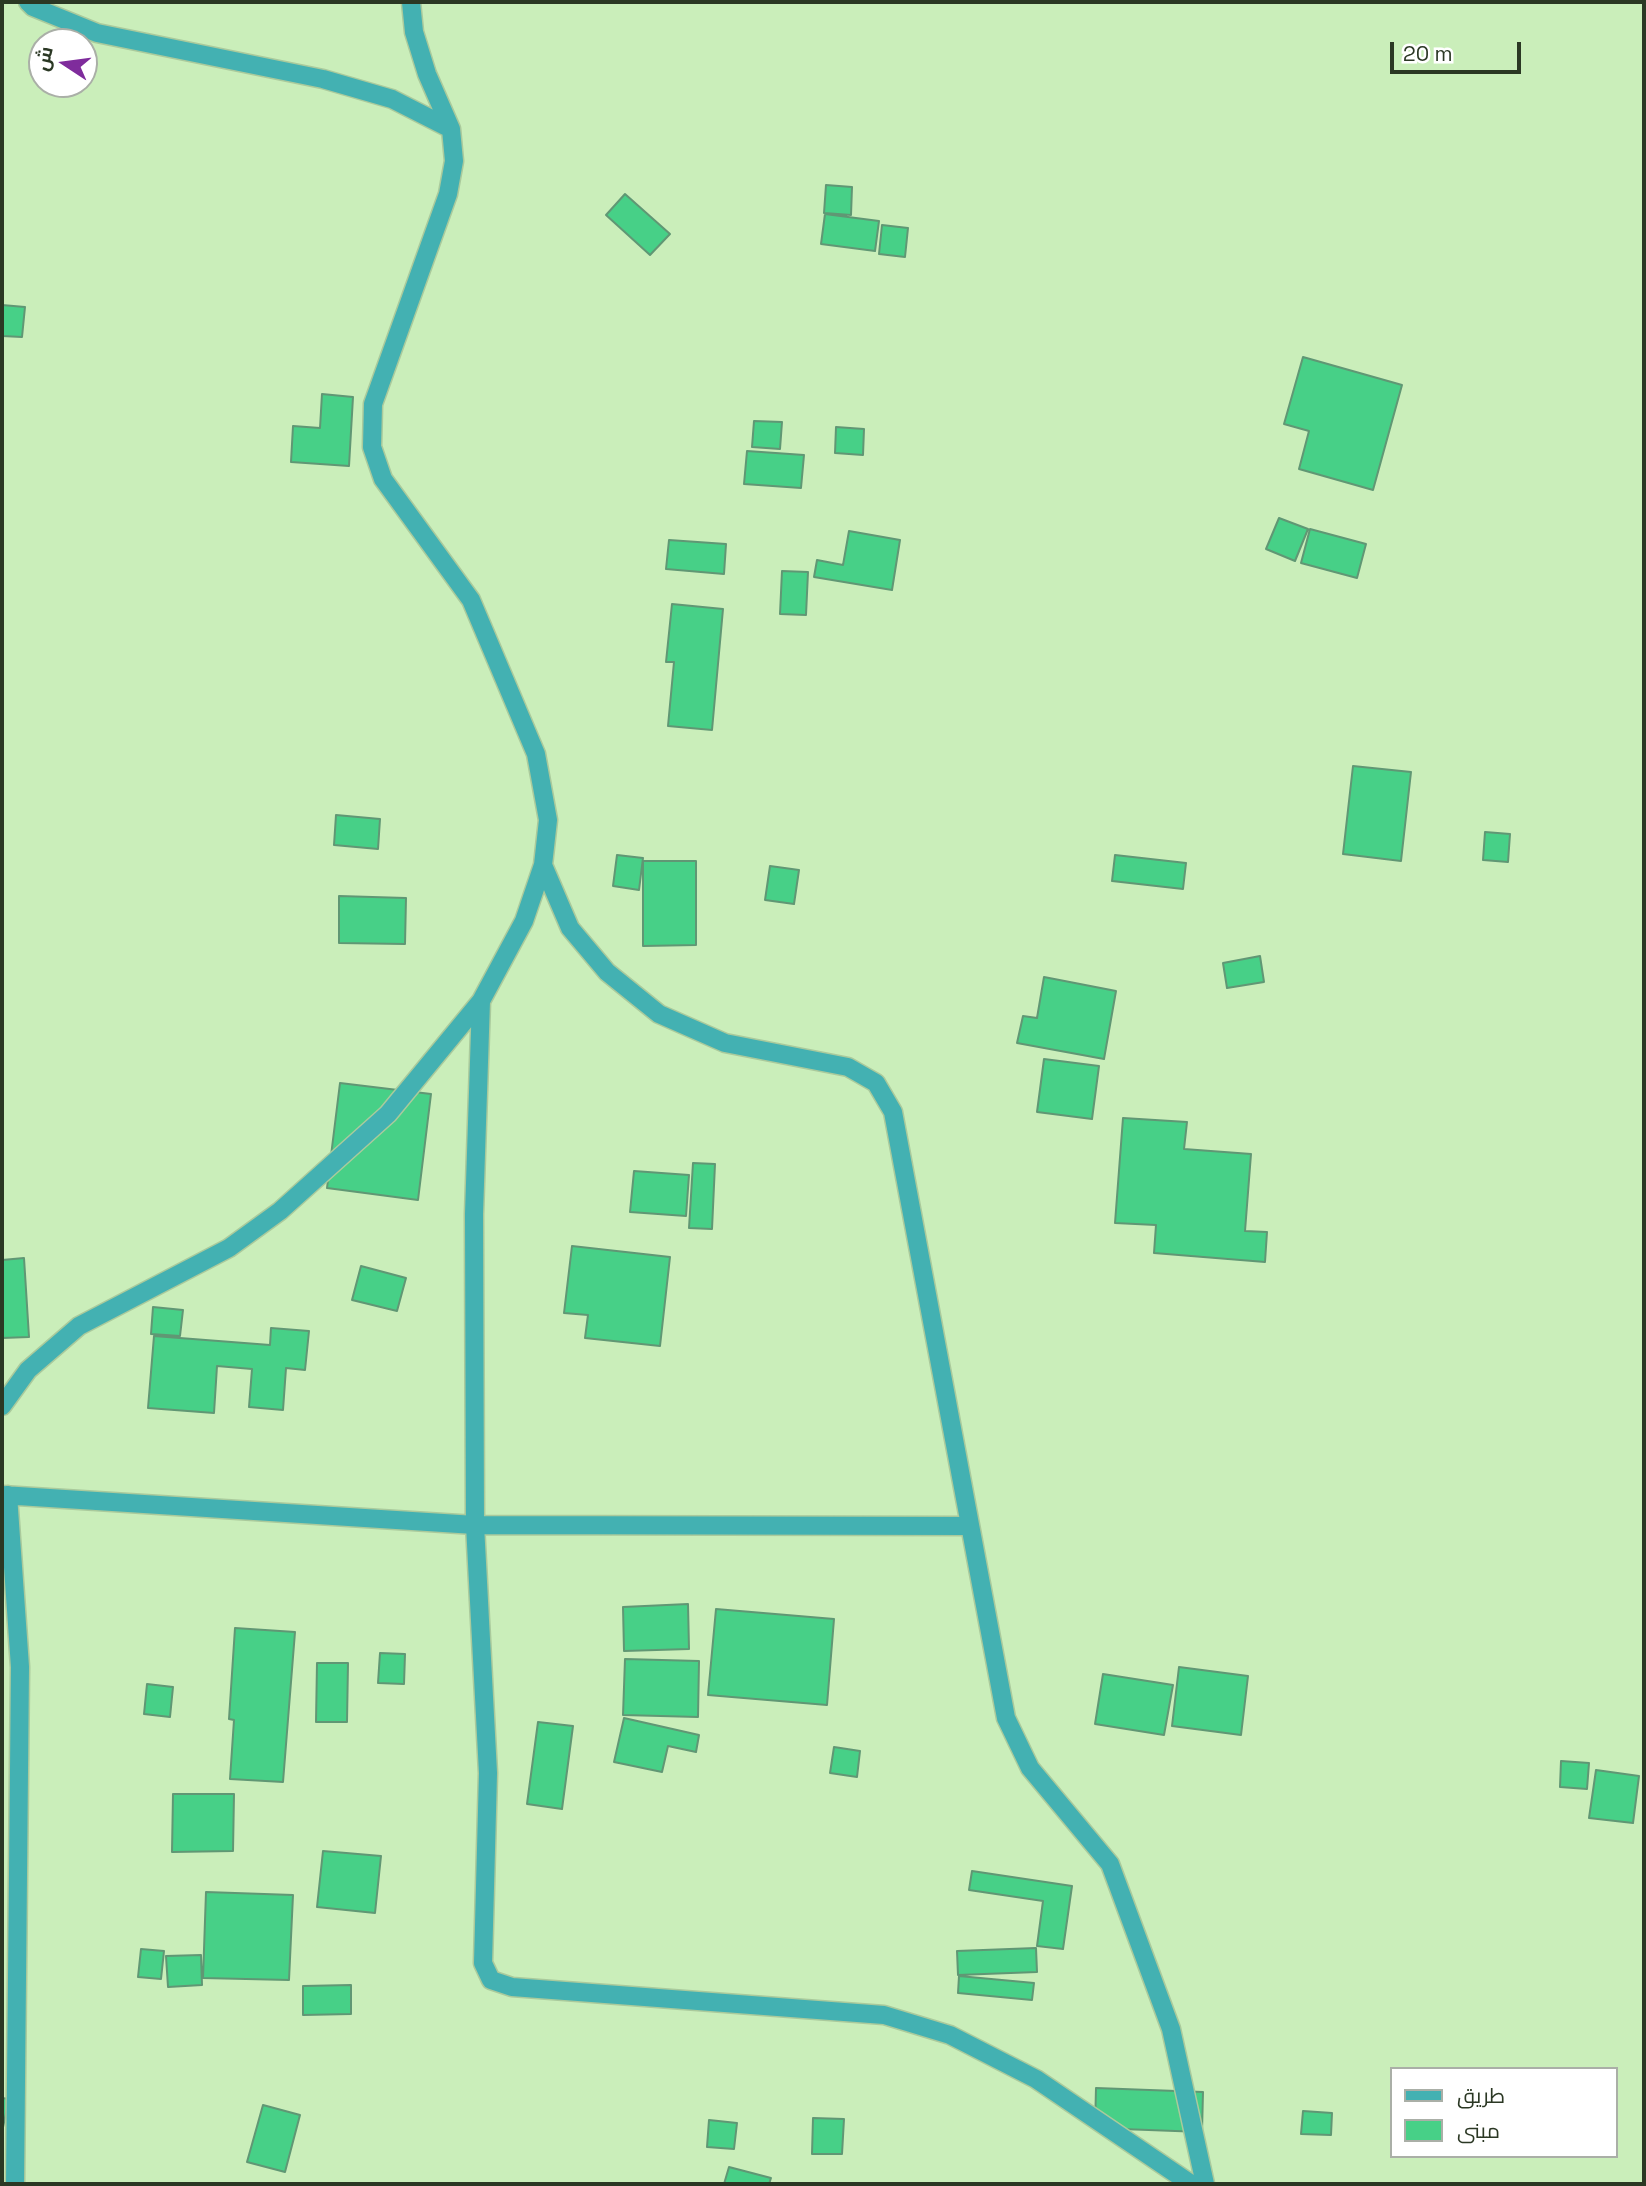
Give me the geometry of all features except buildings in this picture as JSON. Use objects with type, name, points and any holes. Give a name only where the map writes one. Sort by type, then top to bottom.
[{"type":"street","points":[[28,2],[33,7],[97,33],[323,79],[392,99],[451,130]]},
{"type":"street","points":[[2,1406],[28,1370],[79,1326],[229,1248],[280,1212],[388,1114],[481,1001],[524,921],[543,865],[548,820],[536,754],[471,600],[383,479],[372,447],[373,404],[448,194],[454,161],[451,130],[427,74],[414,32],[411,2]]},
{"type":"street","points":[[543,865],[570,928],[607,972],[659,1014],[725,1043],[848,1068],[876,1083],[893,1112],[1006,1718],[1030,1768],[1111,1864],[1171,2029],[1205,2184]]},
{"type":"street","points":[[481,1001],[474,1214],[475,1525],[488,1773],[483,1963],[491,1980],[512,1987],[884,2015],[950,2035],[1037,2079],[1191,2184]]},
{"type":"street","points":[[15,2184],[20,1667],[5,1495],[475,1525],[970,1526]]}]
